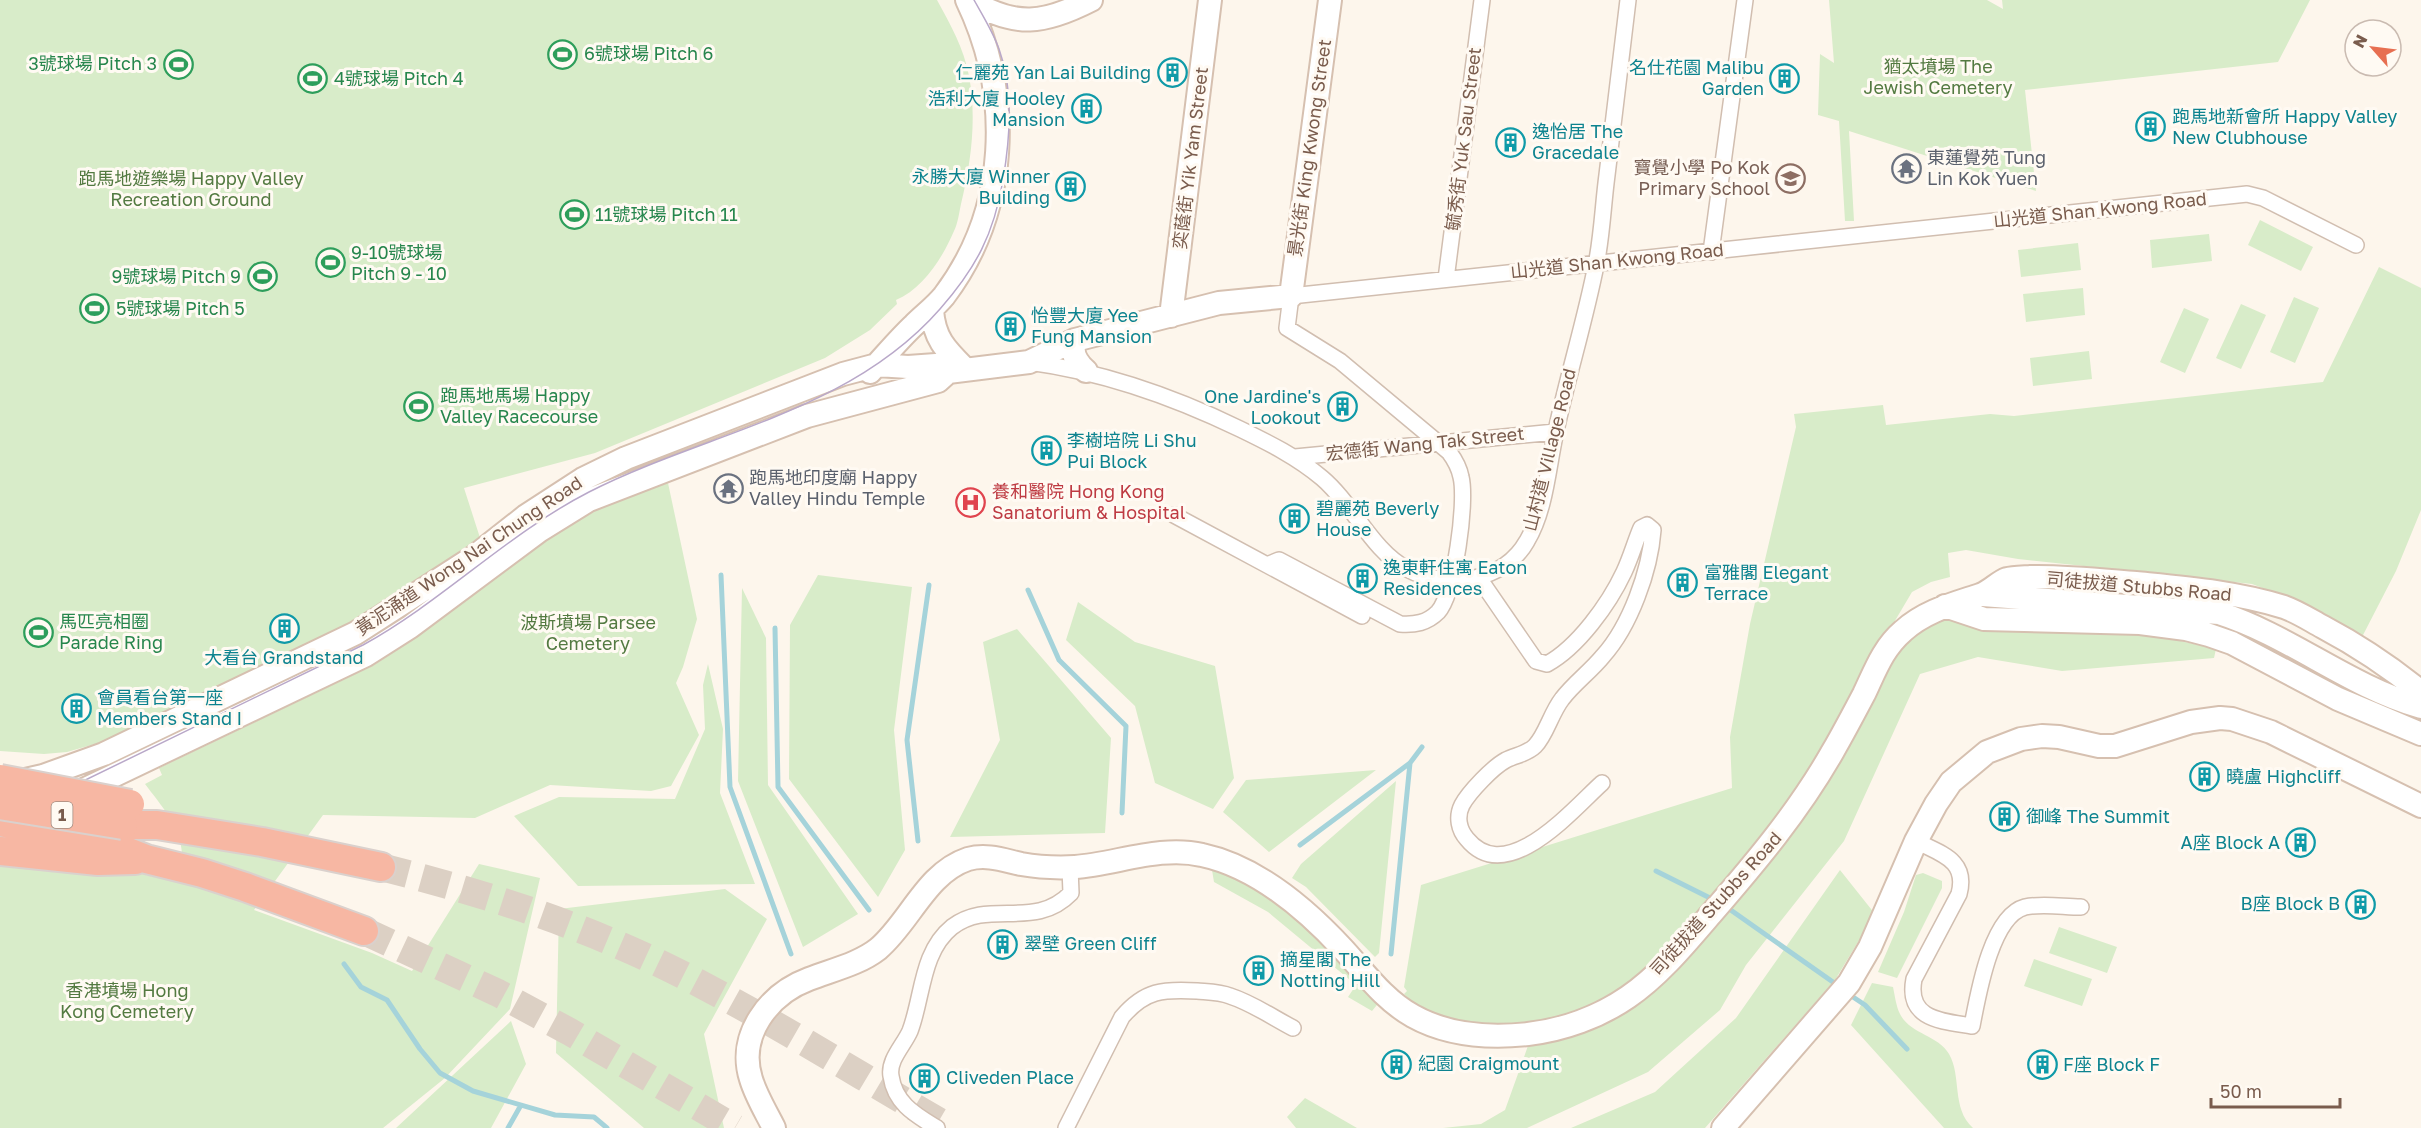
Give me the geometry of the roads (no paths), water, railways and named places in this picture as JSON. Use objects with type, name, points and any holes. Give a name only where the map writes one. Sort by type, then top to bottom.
[{"type":"highway","points":[[0,779],[130,804],[157,825]]},
{"type":"highway","name":"1","points":[[0,805],[123,825],[157,825],[278,844],[381,867]]},
{"type":"highway","name":"1","points":[[0,822],[103,842],[146,859],[245,887],[364,931]]},
{"type":"highway","points":[[0,851],[98,861],[146,859]]},
{"type":"main road","points":[[968,0],[991,12],[1016,20],[1059,16],[1091,0]]},
{"type":"main road","name":"黃泥涌道 Wong Nai Chung Road","points":[[839,406],[916,322],[932,310],[959,274],[975,241],[992,190],[996,168],[997,96],[988,56],[968,0]]},
{"type":"main road","name":"奕蔭街 Yik Yam Street","points":[[1170,316],[1210,0]]},
{"type":"main road","name":"景光街 King Kwong Street","points":[[1290,296],[1330,0]]},
{"type":"main road","name":"山光道 Shan Kwong Road","points":[[877,365],[908,367],[933,365],[956,370],[1029,362],[1075,340],[1219,303],[1290,296]]},
{"type":"main road","points":[[932,310],[938,339],[956,370]]},
{"type":"main road","points":[[1075,340],[1072,346],[1075,356],[1086,371]]},
{"type":"main road","name":"黃泥涌道 Wong Nai Chung Road","points":[[0,784],[44,776],[104,754],[356,633],[474,557],[536,510],[584,479],[626,458],[843,374],[877,365]]},
{"type":"main road","name":"黃泥涌道 Wong Nai Chung Road","points":[[0,822],[31,813],[80,792],[366,655],[410,627],[539,531],[589,500],[807,416],[938,381],[956,370]]},
{"type":"main road","name":"司徒拔道 Stubbs Road","points":[[774,1128],[751,1080],[747,1063],[750,1040],[756,1023],[780,993],[874,952],[939,877],[963,861],[988,857],[1039,866],[1070,868],[1180,852],[1197,853],[1230,864],[1274,888],[1302,909],[1330,936],[1379,991],[1402,1009],[1430,1024],[1484,1035],[1526,1034],[1584,1020],[1613,1006],[1650,980],[1713,912],[1782,830],[1815,782],[1854,714],[1888,645],[1907,626],[2008,578],[2045,577],[2220,592],[2290,609],[2369,654],[2397,672],[2421,692]]},
{"type":"main road","points":[[1965,600],[2219,613],[2243,620],[2275,635],[2363,686],[2421,707]]},
{"type":"main road","name":"司徒拔道 Stubbs Road","points":[[1965,600],[1984,620],[2140,623],[2186,629],[2209,635],[2232,643],[2338,699],[2421,734]]},
{"type":"main road","points":[[1723,1128],[1843,990],[1870,947],[1916,841],[1936,804],[1951,782],[1987,752],[2011,742],[2042,736],[2059,737],[2087,744],[2115,746],[2172,726],[2213,718],[2232,719],[2257,726],[2421,806]]},
{"type":"street","name":"毓秀街 Yuk Sau Street","points":[[1446,279],[1482,0]]},
{"type":"street","name":"山村道 Village Road","points":[[1029,362],[1086,371],[1185,405],[1295,457],[1342,497],[1378,544],[1396,562],[1417,574],[1452,580],[1479,578],[1497,570],[1527,541],[1538,517],[1555,432],[1596,264],[1628,0]]},
{"type":"street","points":[[1711,252],[1745,0]]},
{"type":"street","name":"山光道 Shan Kwong Road","points":[[1290,296],[2247,194],[2262,198],[2356,245]]},
{"type":"street","points":[[1267,565],[1279,560],[1400,624],[1422,623],[1439,610],[1447,598],[1452,580],[1463,495],[1456,462],[1437,442],[1340,361],[1287,328],[1290,296]]},
{"type":"street","name":"宏德街 Wang Tak Street","points":[[1295,457],[1555,432]]},
{"type":"street","points":[[1174,515],[1362,616]]},
{"type":"street","points":[[1479,578],[1536,661],[1547,664],[1569,647],[1601,610],[1624,572],[1641,528],[1647,525],[1653,530],[1642,583],[1629,616],[1605,654],[1564,697],[1541,739],[1532,749],[1503,762],[1466,798],[1459,811],[1459,825],[1467,840],[1484,851],[1504,854],[1516,852],[1538,841],[1602,783]]},
{"type":"street","points":[[1916,841],[1951,860],[1959,871],[1961,879],[1959,894],[1914,979],[1913,995],[1920,1009],[1933,1019],[1972,1026],[1992,950],[2001,926],[2011,914],[2031,906],[2081,907]]},
{"type":"street","points":[[937,1128],[905,1107],[890,1075],[892,1063],[909,1032],[917,1008],[921,983],[940,941],[952,928],[969,917],[1040,912],[1052,908],[1071,893],[1070,868]]},
{"type":"street","points":[[1066,1128],[1122,1017],[1133,1003],[1158,991],[1178,990],[1229,995],[1293,1028]]},
{"type":"waterway","points":[[721,575],[730,787],[791,954]]},
{"type":"waterway","points":[[918,841],[907,740],[929,585]]},
{"type":"waterway","points":[[1028,590],[1059,660],[1126,726],[1122,813]]},
{"type":"waterway","points":[[775,628],[778,787],[869,910]]},
{"type":"waterway","points":[[1300,845],[1410,763],[1422,747]]},
{"type":"waterway","points":[[1391,954],[1410,763]]},
{"type":"waterway","points":[[1656,871],[1714,900]]},
{"type":"waterway","points":[[1725,906],[1840,987]]},
{"type":"waterway","points":[[344,964],[361,987],[387,1000],[420,1049],[440,1073],[473,1091],[555,1115],[594,1117],[607,1128]]},
{"type":"waterway","points":[[1847,993],[1865,1005],[1907,1049]]},
{"type":"waterway","points":[[508,1128],[521,1105]]},
{"type":"tunnel","points":[[381,867],[516,906],[583,930],[648,958],[763,1018],[950,1128]]},
{"type":"tunnel","points":[[364,931],[498,993],[735,1128]]},
{"type":"tram line","points":[[0,816],[36,804],[363,645],[421,608],[530,527],[589,492],[634,471],[775,417],[820,397],[863,373],[904,344],[940,309],[964,279],[989,234],[999,199],[1009,131],[1007,81],[997,43],[974,0]]},
{"type":"place","name":"6號球場 Pitch 6","points":[[563,54]]},
{"type":"place","name":"3號球場 Pitch 3","points":[[178,64]]},
{"type":"place","name":"仁麗苑 Yan Lai Building","points":[[1172,73]]},
{"type":"place","name":"名仕花園 Malibu Garden","points":[[1785,78]]},
{"type":"place","name":"4號球場 Pitch 4","points":[[313,79]]},
{"type":"place","name":"浩利大廈 Hooley Mansion","points":[[1086,109]]},
{"type":"place","name":"跑馬地新會所 Happy Valley New Clubhouse","points":[[2151,127]]},
{"type":"place","name":"逸怡居 The Gracedale","points":[[1511,142]]},
{"type":"place","name":"東蓮覺苑 Tung Lin Kok Yuen","points":[[1906,168]]},
{"type":"place","name":"寶覺小學 Po Kok Primary School","points":[[1791,178]]},
{"type":"place","name":"永勝大廈 Winner Building","points":[[1071,187]]},
{"type":"place","name":"11號球場 Pitch 11","points":[[574,215]]},
{"type":"place","name":"9-10號球場 Pitch 9 - 10","points":[[330,263]]},
{"type":"place","name":"9號球場 Pitch 9","points":[[262,277]]},
{"type":"place","name":"5號球場 Pitch 5","points":[[95,309]]},
{"type":"place","name":"怡豐大廈 Yee Fung Mansion","points":[[1010,326]]},
{"type":"place","name":"跑馬地馬場 Happy Valley Racecourse","points":[[419,406]]},
{"type":"place","name":"One Jardine's Lookout","points":[[1342,407]]},
{"type":"place","name":"李樹培院 Li Shu Pui Block","points":[[1046,451]]},
{"type":"place","name":"跑馬地印度廟 Happy Valley Hindu Temple","points":[[728,488]]},
{"type":"place","name":"養和醫院 Hong Kong Sanatorium & Hospital","points":[[971,502]]},
{"type":"place","name":"碧麗苑 Beverly House","points":[[1295,519]]},
{"type":"place","name":"逸東軒住寓 Eaton Residences","points":[[1362,578]]},
{"type":"place","name":"富雅閣 Elegant Terrace","points":[[1683,583]]},
{"type":"place","name":"大看台 Grandstand","points":[[284,629]]},
{"type":"place","name":"馬匹亮相圈 Parade Ring","points":[[38,632]]},
{"type":"place","name":"會員看台第一座 Members Stand I","points":[[76,708]]},
{"type":"place","name":"曉盧 Highcliff","points":[[2205,777]]},
{"type":"place","name":"御峰 The Summit","points":[[2005,817]]},
{"type":"place","name":"A座 Block A","points":[[2301,843]]},
{"type":"place","name":"B座 Block B","points":[[2361,904]]},
{"type":"place","name":"翠壁 Green Cliff","points":[[1003,944]]},
{"type":"place","name":"摘星閣 The Notting Hill","points":[[1259,970]]},
{"type":"place","name":"紀園 Craigmount","points":[[1397,1064]]},
{"type":"place","name":"F座 Block F","points":[[2042,1065]]},
{"type":"place","name":"Cliveden Place","points":[[925,1078]]},
{"type":"park label","name":"猶太墳場 The Jewish Cemetery","points":[[1938,77]]},
{"type":"park label","name":"跑馬地遊樂場 Happy Valley Recreation Ground","points":[[191,189]]},
{"type":"park label","name":"波斯墳場 Parsee Cemetery","points":[[588,633]]},
{"type":"park label","name":"香港墳場 Hong Kong Cemetery","points":[[127,1001]]}]
